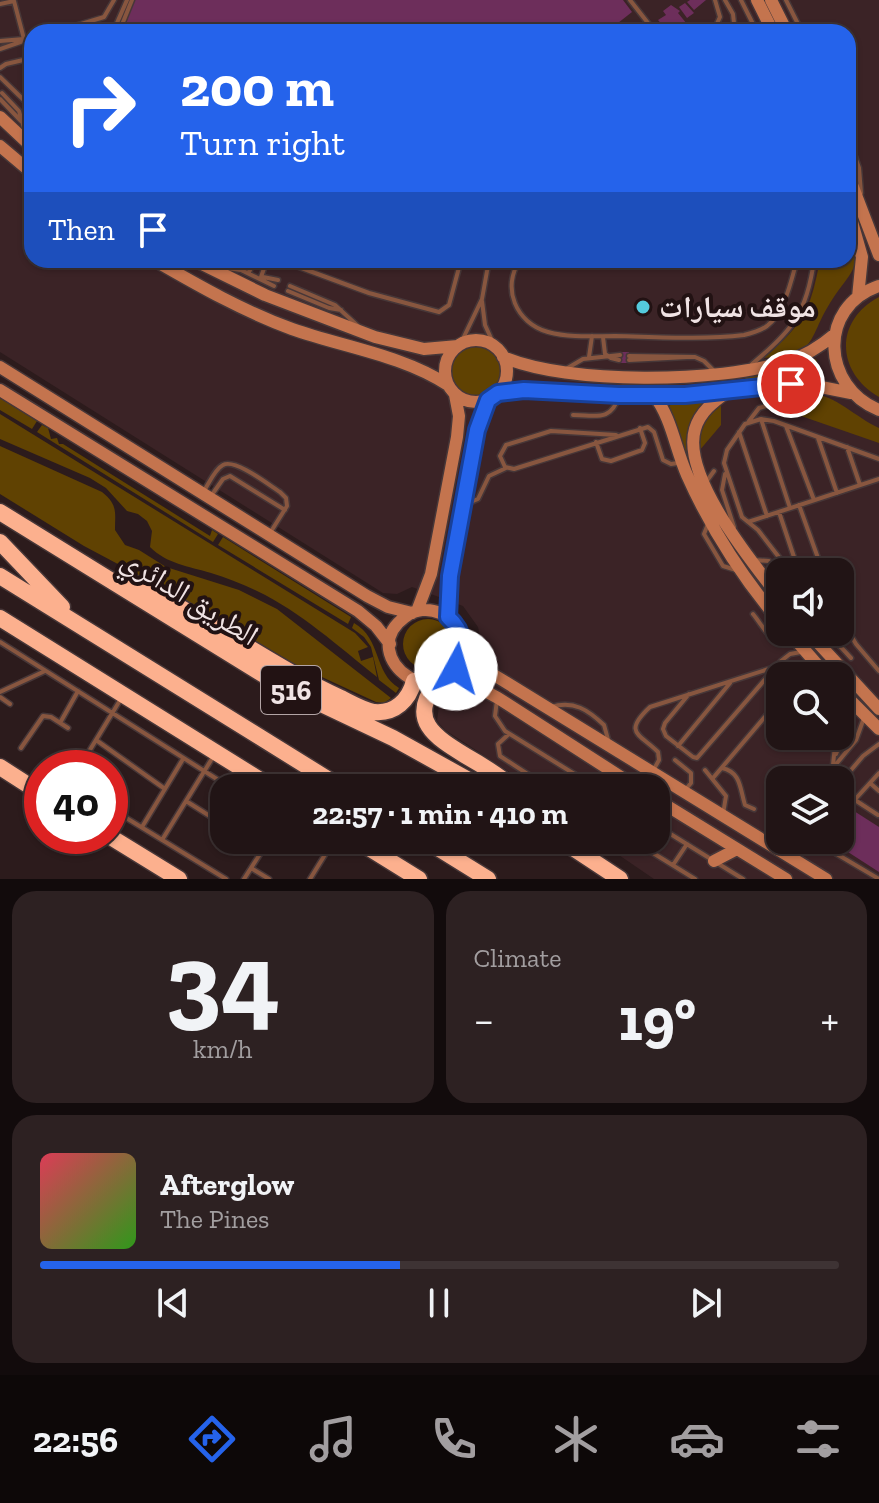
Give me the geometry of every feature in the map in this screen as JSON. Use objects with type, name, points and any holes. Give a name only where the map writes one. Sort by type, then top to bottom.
[{"type":"highway","name":"الطريق الدائري","points":[[0,512],[277,683],[393,738],[458,774]]},
{"type":"highway","name":"516","points":[[0,542],[76,623]]},
{"type":"highway","name":"516","points":[[0,576],[319,774]]},
{"type":"highway","points":[[106,578],[128,581],[146,589],[294,674],[368,710],[386,711],[397,707],[410,694],[414,681]]},
{"type":"highway","points":[[0,618],[251,774]]},
{"type":"highway","points":[[443,679],[426,703],[426,719],[432,733],[492,774]]},
{"type":"highway","points":[[0,767],[24,782]]},
{"type":"highway","points":[[128,848],[179,879]]},
{"type":"highway","points":[[379,854],[419,879]]},
{"type":"highway","points":[[448,854],[488,879]]},
{"type":"highway","points":[[588,854],[620,879]]},
{"type":"street","points":[[757,0],[769,24]]},
{"type":"street","points":[[771,0],[783,24]]},
{"type":"street","points":[[0,117],[24,139]]},
{"type":"street","points":[[0,146],[24,166]]},
{"type":"street","points":[[856,217],[879,255]]},
{"type":"street","points":[[856,231],[862,257],[858,297]]},
{"type":"street","points":[[169,268],[253,313],[303,333],[418,369],[468,402],[537,389],[654,395],[727,392],[787,384],[821,385],[851,393]]},
{"type":"street","points":[[210,269],[297,309],[363,332],[424,349],[478,340],[529,367],[561,372],[635,377],[747,369],[800,357],[835,334]]},
{"type":"street","points":[[879,286],[858,297],[848,308],[835,334],[834,355],[839,375],[851,393],[879,410]]},
{"type":"street","points":[[459,345],[447,359],[445,377],[459,416],[431,574],[414,612],[396,626],[390,654],[398,671],[414,681],[443,679],[476,686],[616,774]]},
{"type":"street","points":[[448,617],[448,586],[477,430],[493,397],[503,387],[507,372],[499,352]]},
{"type":"street","points":[[0,367],[367,596],[388,607],[414,612],[433,610],[448,617],[458,627],[463,648],[456,669],[443,679]]},
{"type":"street","points":[[0,390],[358,611],[376,626],[390,644]]},
{"type":"street","points":[[727,392],[706,409],[695,430],[693,454],[704,484],[735,537],[766,580]]},
{"type":"street","points":[[654,395],[668,419],[682,461],[709,522],[766,604]]},
{"type":"street","points":[[801,646],[815,662]]},
{"type":"street","points":[[821,646],[879,709]]},
{"type":"street","points":[[463,648],[494,675],[826,879]]},
{"type":"street","points":[[854,705],[879,729]]},
{"type":"street","points":[[670,808],[786,879]]},
{"type":"street","points":[[714,861],[737,849]]},
{"type":"lane","points":[[87,24],[109,12],[114,0]]},
{"type":"lane","points":[[117,24],[130,0]]},
{"type":"lane","points":[[122,24],[130,0]]},
{"type":"lane","points":[[630,0],[649,24]]},
{"type":"lane","points":[[715,0],[720,17],[717,24]]},
{"type":"lane","points":[[725,0],[733,14],[734,24]]},
{"type":"lane","points":[[741,0],[753,24]]},
{"type":"lane","points":[[786,0],[798,24]]},
{"type":"lane","points":[[0,4],[14,1],[24,39]]},
{"type":"lane","points":[[0,41],[24,39]]},
{"type":"lane","points":[[0,49],[24,39]]},
{"type":"lane","points":[[0,68],[24,60]]},
{"type":"lane","points":[[0,77],[24,100]]},
{"type":"lane","points":[[1,96],[24,129]]},
{"type":"lane","points":[[856,160],[859,168],[856,183]]},
{"type":"lane","points":[[210,269],[218,268]]},
{"type":"lane","points":[[231,268],[276,283]]},
{"type":"lane","points":[[249,272],[251,268]]},
{"type":"lane","points":[[261,277],[264,268]]},
{"type":"lane","points":[[301,268],[355,289],[436,312],[445,310],[449,305],[459,268]]},
{"type":"lane","points":[[459,345],[482,299],[488,268]]},
{"type":"lane","points":[[516,268],[511,290],[514,303],[525,318],[546,332],[592,336],[704,337],[756,332],[767,325],[778,313],[794,268]]},
{"type":"lane","points":[[747,369],[786,336],[795,323],[812,268]]},
{"type":"lane","points":[[289,289],[343,310],[363,332]]},
{"type":"lane","points":[[482,299],[485,325],[499,352]]},
{"type":"lane","points":[[588,358],[592,336]]},
{"type":"lane","points":[[603,336],[602,347],[608,357]]},
{"type":"lane","points":[[629,358],[690,356],[704,361],[716,373]]},
{"type":"lane","points":[[561,372],[577,361],[588,358],[620,357]]},
{"type":"lane","points":[[780,558],[740,513],[726,472],[725,454],[759,408],[780,400],[787,384]]},
{"type":"lane","points":[[573,415],[607,415],[614,410],[619,395]]},
{"type":"lane","points":[[748,423],[761,419],[879,459]]},
{"type":"lane","points":[[761,419],[790,508]]},
{"type":"lane","points":[[786,426],[814,500]]},
{"type":"lane","points":[[596,442],[602,459],[611,461],[642,450],[645,443],[640,428]]},
{"type":"lane","points":[[463,504],[478,499],[489,476],[507,468],[514,469],[640,428],[652,429],[666,462],[682,461]]},
{"type":"lane","points":[[507,468],[500,456],[504,447],[547,432],[616,435]]},
{"type":"lane","points":[[739,432],[767,516]]},
{"type":"lane","points":[[818,437],[837,493]]},
{"type":"lane","points":[[847,447],[860,485]]},
{"type":"lane","points":[[206,496],[221,466],[234,463],[284,494],[287,502],[285,510],[269,535]]},
{"type":"lane","points":[[704,484],[714,471]]},
{"type":"lane","points":[[726,472],[722,490],[735,537]]},
{"type":"lane","points":[[206,496],[230,476],[285,510]]},
{"type":"lane","points":[[747,522],[879,479]]},
{"type":"lane","points":[[799,505],[818,558]]},
{"type":"lane","points":[[779,512],[794,558]]},
{"type":"lane","points":[[751,561],[766,561]]},
{"type":"lane","points":[[753,614],[766,630]]},
{"type":"lane","points":[[854,639],[879,671]]},
{"type":"lane","points":[[0,642],[210,776]]},
{"type":"lane","points":[[839,646],[851,658]]},
{"type":"lane","points":[[781,662],[790,654],[806,652]]},
{"type":"lane","points":[[652,772],[659,760],[658,752],[638,738],[635,731],[637,721],[650,707],[766,669]]},
{"type":"lane","points":[[10,704],[0,694],[45,670]]},
{"type":"lane","points":[[689,694],[663,726],[664,734],[693,757],[701,755],[766,679]]},
{"type":"lane","points":[[678,746],[732,680]]},
{"type":"lane","points":[[60,723],[78,691]]},
{"type":"lane","points":[[90,750],[123,695]]},
{"type":"lane","points":[[498,698],[495,716],[501,727],[573,774]]},
{"type":"lane","points":[[834,766],[859,735],[864,715]]},
{"type":"lane","points":[[21,748],[41,717],[48,716],[68,728]]},
{"type":"lane","points":[[713,778],[766,716]]},
{"type":"lane","points":[[509,733],[498,744],[500,756],[528,774]]},
{"type":"lane","points":[[96,740],[165,789]]},
{"type":"lane","points":[[854,767],[879,744]]},
{"type":"lane","points":[[833,766],[837,750]]},
{"type":"lane","points":[[162,840],[216,752]]},
{"type":"lane","points":[[142,827],[183,759]]},
{"type":"lane","points":[[675,760],[691,773],[691,783],[685,791]]},
{"type":"lane","points":[[722,768],[735,773],[745,805],[754,809]]},
{"type":"lane","points":[[705,770],[726,796],[723,814]]},
{"type":"lane","points":[[878,815],[855,800],[879,773]]},
{"type":"lane","points":[[870,783],[879,791]]},
{"type":"lane","points":[[186,801],[210,816]]},
{"type":"lane","points":[[128,819],[226,879]]},
{"type":"lane","points":[[670,834],[743,879]]},
{"type":"lane","points":[[761,839],[766,836]]},
{"type":"lane","points":[[673,865],[687,844]]},
{"type":"lane","points":[[244,879],[260,854]]},
{"type":"lane","points":[[310,879],[325,854]]},
{"type":"lane","points":[[655,854],[695,879]]},
{"type":"lane","points":[[799,854],[800,863]]},
{"type":"lane","points":[[837,854],[879,879]]},
{"type":"lane","points":[[251,868],[269,879]]},
{"type":"shaded area","points":[[0,0],[879,0],[879,879],[654,879],[617,854],[670,854],[670,774],[513,774],[445,730],[437,721],[440,698],[484,654],[478,627],[463,606],[412,587],[397,594],[383,593],[0,352]]},
{"type":"shaded area","points":[[818,268],[853,268],[809,343],[794,353],[764,358],[797,325],[813,292]]},
{"type":"shaded area","points":[[879,297],[879,397],[865,387],[855,374],[848,361],[846,347],[854,319],[864,307]]},
{"type":"shaded area","points":[[476,347],[494,354],[501,372],[494,390],[476,397],[458,390],[451,372],[458,354]]},
{"type":"shaded area","points":[[816,359],[820,373],[746,381],[745,377],[793,368]]},
{"type":"shaded area","points":[[811,393],[838,402],[879,428],[879,443],[778,408],[787,398]]},
{"type":"shaded area","points":[[0,398],[37,421],[32,429],[0,410]]},
{"type":"shaded area","points":[[706,402],[690,433],[688,448],[692,466],[688,468],[669,406],[673,403]]},
{"type":"shaded area","points":[[721,405],[721,425],[699,451],[702,422]]},
{"type":"shaded area","points":[[0,414],[355,633],[368,647],[358,651],[361,661],[373,657],[377,677],[273,599],[234,581],[178,564],[157,553],[150,547],[152,531],[147,521],[127,511],[106,488],[0,439]]},
{"type":"shaded area","points":[[42,425],[48,428],[51,439],[57,438],[59,444],[210,536],[212,530],[218,534],[213,542],[37,432]]},
{"type":"shaded area","points":[[0,446],[102,492],[113,505],[115,530],[125,545],[166,567],[239,590],[277,609],[391,698],[384,703],[376,702],[298,666],[193,604],[84,546],[0,494]]},
{"type":"shaded area","points":[[223,537],[351,617],[348,624],[218,545]]},
{"type":"shaded area","points":[[428,619],[446,626],[453,644],[446,662],[428,669],[410,662],[403,644],[410,626]]},
{"type":"shaded area","points":[[354,623],[369,638],[385,673],[399,688],[396,693],[379,680],[371,647],[352,628]]},
{"type":"building","points":[[133,0],[623,0],[632,12],[619,24],[126,24]]},
{"type":"building","points":[[706,0],[694,10],[687,2]]},
{"type":"building","points":[[685,3],[694,13],[687,18],[679,7]]},
{"type":"building","points":[[671,5],[680,11],[678,13],[687,24],[661,24],[658,20],[666,15],[663,11]]},
{"type":"building","points":[[620,352],[629,352],[628,363],[619,363]]},
{"type":"building","points":[[854,811],[879,827],[879,872],[851,854],[854,854]]},
{"type":"place","name":"موقف سيارات","points":[[643,307]]},
{"type":"route","points":[[456,669],[461,659],[463,641],[458,627],[448,617],[448,586],[477,430],[488,400],[498,393],[537,389],[619,395],[685,395],[791,384]]}]
